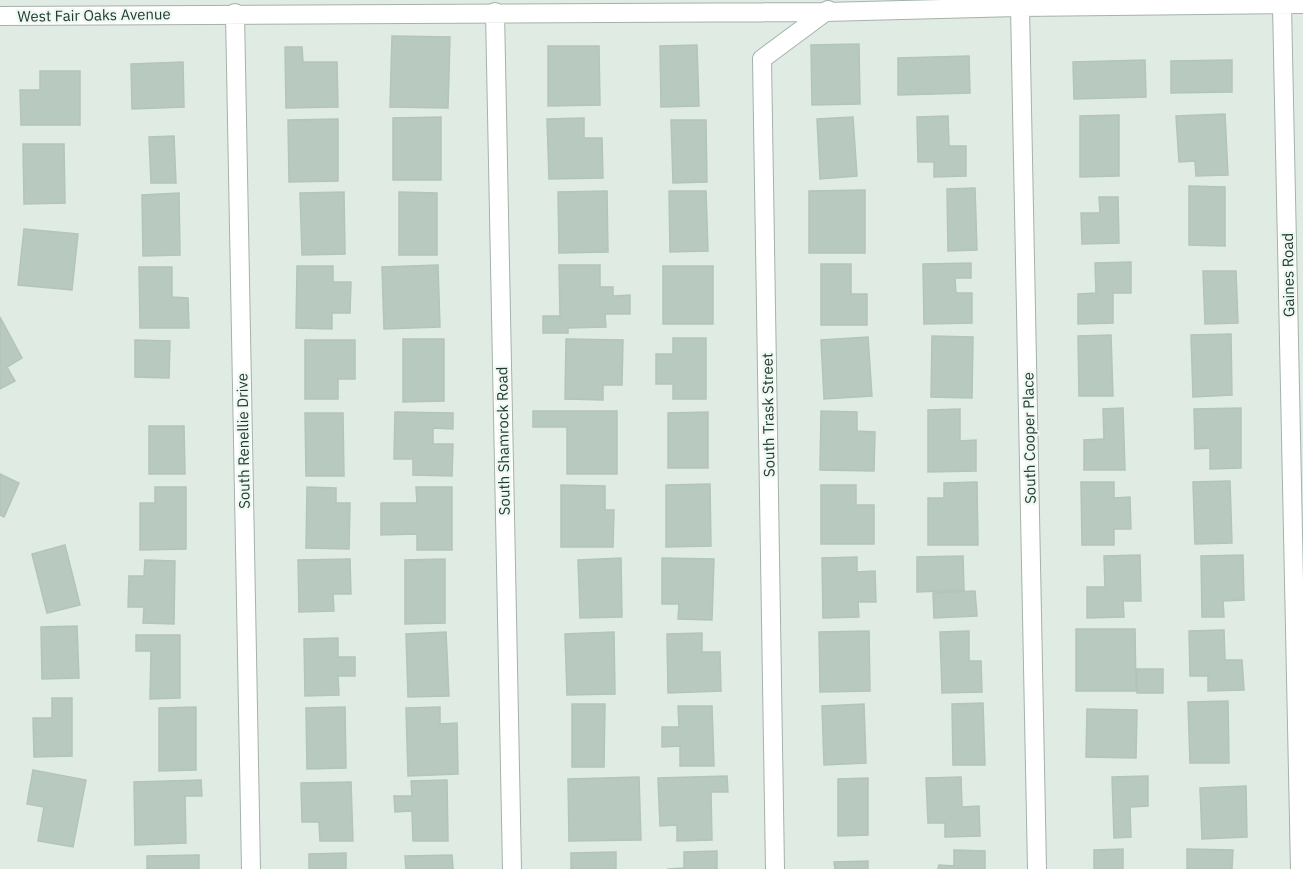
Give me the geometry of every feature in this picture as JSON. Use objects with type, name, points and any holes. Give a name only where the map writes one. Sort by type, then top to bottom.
[{"type":"street","name":"South Trask Street","points":[[775,869],[762,59],[842,0]]},
{"type":"street","name":"West Fair Oaks Avenue","points":[[0,16],[235,13],[825,12],[1303,4]]},
{"type":"street","name":"Gaines Road","points":[[1282,5],[1300,869]]},
{"type":"street","name":"South Cooper Place","points":[[1020,7],[1037,869]]},
{"type":"street","name":"South Shamrock Road","points":[[495,12],[512,869]]},
{"type":"street","name":"South Renellie Drive","points":[[235,13],[251,869]]},
{"type":"building","points":[[392,36],[450,37],[448,108],[390,107]]},
{"type":"building","points":[[859,44],[860,104],[812,105],[811,45]]},
{"type":"building","points":[[697,45],[699,106],[661,107],[660,46]]},
{"type":"building","points":[[548,46],[599,46],[600,105],[548,106]]},
{"type":"building","points":[[285,47],[302,47],[303,62],[337,62],[338,107],[286,108]]},
{"type":"building","points":[[969,56],[970,93],[898,95],[898,58]]},
{"type":"building","points":[[1145,60],[1146,97],[1074,99],[1073,62]]},
{"type":"building","points":[[1232,60],[1232,92],[1171,93],[1171,61]]},
{"type":"building","points":[[183,62],[184,107],[132,109],[131,64]]},
{"type":"building","points":[[40,71],[80,71],[80,125],[21,125],[20,90],[40,90]]},
{"type":"building","points":[[1225,114],[1228,175],[1196,176],[1195,161],[1179,162],[1176,116]]},
{"type":"building","points":[[1119,115],[1119,176],[1080,177],[1080,116]]},
{"type":"building","points":[[948,116],[949,146],[966,146],[966,176],[934,177],[934,162],[918,162],[917,117]]},
{"type":"building","points":[[441,117],[441,180],[393,180],[393,118]]},
{"type":"building","points":[[853,117],[857,176],[820,179],[817,119]]},
{"type":"building","points":[[584,118],[584,138],[602,138],[603,178],[549,179],[547,119]]},
{"type":"building","points":[[338,119],[338,181],[289,182],[288,120]]},
{"type":"building","points":[[671,120],[706,120],[707,182],[673,183]]},
{"type":"building","points":[[174,136],[176,183],[151,183],[149,137]]},
{"type":"building","points":[[23,144],[64,144],[65,203],[24,204]]},
{"type":"building","points":[[1189,186],[1225,187],[1225,246],[1189,245]]},
{"type":"building","points":[[975,188],[977,250],[948,251],[947,189]]},
{"type":"building","points":[[865,190],[865,253],[809,253],[809,191]]},
{"type":"building","points":[[607,191],[608,252],[559,253],[558,192]]},
{"type":"building","points":[[669,191],[706,191],[708,251],[670,252]]},
{"type":"building","points":[[344,192],[345,254],[302,255],[300,193]]},
{"type":"building","points":[[399,192],[437,193],[437,255],[399,255]]},
{"type":"building","points":[[179,193],[180,255],[143,256],[142,195]]},
{"type":"building","points":[[1099,197],[1118,197],[1119,243],[1082,244],[1081,213],[1100,213]]},
{"type":"building","points":[[24,229],[78,234],[72,290],[18,285]]},
{"type":"building","points":[[1131,262],[1131,293],[1113,293],[1113,323],[1078,324],[1078,294],[1096,293],[1095,263]]},
{"type":"building","points":[[971,263],[971,278],[955,278],[956,293],[972,293],[972,323],[924,324],[923,264]]},
{"type":"building","points":[[821,264],[851,264],[851,294],[867,294],[867,325],[821,325]]},
{"type":"building","points":[[438,265],[440,327],[384,329],[382,267]]},
{"type":"building","points":[[559,265],[600,265],[600,287],[613,287],[613,296],[630,295],[630,314],[605,314],[606,327],[568,328],[568,333],[543,333],[543,316],[560,316]]},
{"type":"building","points":[[297,266],[333,266],[333,282],[351,282],[350,313],[332,313],[332,329],[296,328]]},
{"type":"building","points":[[663,266],[713,266],[713,324],[663,324]]},
{"type":"building","points":[[139,267],[172,267],[172,297],[188,298],[189,328],[140,328]]},
{"type":"building","points":[[1203,271],[1236,271],[1238,323],[1205,324]]},
{"type":"building","points":[[0,317],[22,358],[7,367],[15,381],[0,389]]},
{"type":"building","points":[[1231,334],[1232,395],[1193,397],[1191,335]]},
{"type":"building","points":[[1111,335],[1113,396],[1079,396],[1078,336]]},
{"type":"building","points":[[932,336],[973,337],[972,398],[931,397]]},
{"type":"building","points":[[868,337],[872,396],[824,399],[821,340]]},
{"type":"building","points":[[673,338],[706,338],[706,399],[673,399],[673,384],[656,384],[656,354],[673,354]]},
{"type":"building","points":[[403,339],[444,339],[444,401],[403,402]]},
{"type":"building","points":[[566,339],[623,340],[622,385],[603,385],[603,400],[565,399]]},
{"type":"building","points":[[135,340],[170,341],[169,378],[135,377]]},
{"type":"building","points":[[305,340],[355,340],[355,379],[338,379],[338,399],[305,399]]},
{"type":"building","points":[[1123,408],[1125,470],[1084,470],[1084,440],[1104,439],[1103,409]]},
{"type":"building","points":[[1241,408],[1241,468],[1210,469],[1210,448],[1195,449],[1194,409]]},
{"type":"building","points":[[960,409],[960,441],[976,440],[976,471],[928,472],[928,410]]},
{"type":"building","points":[[533,411],[617,411],[617,474],[567,474],[567,427],[533,427]]},
{"type":"building","points":[[821,411],[857,412],[857,431],[875,432],[874,471],[820,470]]},
{"type":"building","points":[[395,412],[453,413],[453,429],[433,428],[433,444],[453,444],[452,476],[413,475],[413,459],[394,459]]},
{"type":"building","points":[[708,412],[708,468],[668,468],[668,413]]},
{"type":"building","points":[[305,413],[343,413],[344,476],[306,476]]},
{"type":"building","points":[[149,426],[184,426],[185,474],[149,474]]},
{"type":"building","points":[[0,474],[19,483],[4,517],[0,515]]},
{"type":"building","points":[[1230,481],[1232,543],[1195,544],[1193,482]]},
{"type":"building","points":[[977,482],[978,545],[928,545],[928,498],[944,498],[944,483]]},
{"type":"building","points":[[1081,482],[1114,482],[1114,498],[1130,497],[1131,529],[1114,529],[1114,545],[1082,545]]},
{"type":"building","points":[[710,484],[711,546],[666,547],[666,485]]},
{"type":"building","points":[[561,485],[605,486],[605,510],[614,510],[613,547],[561,547]]},
{"type":"building","points":[[821,485],[856,485],[856,505],[874,505],[874,544],[821,544]]},
{"type":"building","points":[[155,487],[186,487],[186,549],[140,550],[140,503],[155,503]]},
{"type":"building","points":[[307,487],[336,488],[336,503],[350,503],[349,549],[306,548]]},
{"type":"building","points":[[416,487],[452,487],[452,550],[417,550],[417,534],[381,535],[381,503],[417,503]]},
{"type":"building","points":[[65,545],[80,605],[47,613],[32,554]]},
{"type":"building","points":[[1140,555],[1141,601],[1123,601],[1124,617],[1087,618],[1087,587],[1105,587],[1104,556]]},
{"type":"building","points":[[1243,555],[1244,600],[1223,601],[1224,617],[1202,617],[1201,556]]},
{"type":"building","points":[[963,556],[964,590],[917,592],[917,557]]},
{"type":"building","points":[[857,557],[857,572],[875,571],[876,602],[858,602],[859,617],[823,618],[822,558]]},
{"type":"building","points":[[621,558],[622,617],[580,618],[578,560]]},
{"type":"building","points":[[662,558],[714,559],[712,620],[678,619],[679,604],[662,604]]},
{"type":"building","points":[[350,559],[351,594],[333,594],[334,611],[299,612],[298,560]]},
{"type":"building","points":[[445,559],[445,623],[405,624],[405,560]]},
{"type":"building","points":[[145,560],[175,561],[174,624],[143,623],[144,607],[128,607],[129,576],[144,576]]},
{"type":"building","points":[[975,591],[977,616],[934,618],[933,593]]},
{"type":"building","points":[[77,626],[79,678],[42,679],[41,627]]},
{"type":"building","points":[[1076,629],[1135,629],[1136,691],[1076,691]]},
{"type":"building","points":[[1224,630],[1225,660],[1242,660],[1244,690],[1208,691],[1208,676],[1190,676],[1189,631]]},
{"type":"building","points":[[869,631],[870,691],[820,692],[819,632]]},
{"type":"building","points":[[969,631],[969,661],[981,661],[982,692],[942,693],[940,632]]},
{"type":"building","points":[[446,632],[449,696],[408,697],[406,634]]},
{"type":"building","points":[[614,632],[615,694],[567,695],[565,634]]},
{"type":"building","points":[[702,633],[702,652],[720,652],[721,691],[668,693],[667,634]]},
{"type":"building","points":[[136,635],[180,635],[180,698],[150,699],[151,651],[136,651]]},
{"type":"building","points":[[338,638],[338,657],[355,657],[355,676],[338,676],[339,695],[305,696],[304,639]]},
{"type":"building","points":[[1137,669],[1163,669],[1163,693],[1137,693]]},
{"type":"building","points":[[52,698],[72,698],[72,756],[34,757],[33,718],[52,718]]},
{"type":"building","points":[[1228,701],[1229,763],[1190,763],[1188,702]]},
{"type":"building","points":[[983,703],[985,765],[953,765],[952,704]]},
{"type":"building","points":[[572,704],[605,704],[604,767],[572,767]]},
{"type":"building","points":[[864,704],[866,763],[824,765],[822,706]]},
{"type":"building","points":[[678,706],[712,706],[714,766],[680,766],[680,746],[662,747],[662,727],[679,727]]},
{"type":"building","points":[[196,707],[196,770],[159,771],[159,708]]},
{"type":"building","points":[[345,707],[346,768],[307,769],[306,708]]},
{"type":"building","points":[[440,707],[440,724],[457,723],[458,774],[408,776],[406,708]]},
{"type":"building","points":[[1087,709],[1137,710],[1136,758],[1086,757]]},
{"type":"building","points":[[33,770],[86,780],[73,847],[38,841],[44,807],[27,804]]},
{"type":"building","points":[[727,776],[728,792],[711,792],[712,840],[677,841],[677,825],[660,826],[658,778]]},
{"type":"building","points":[[1148,776],[1148,806],[1130,807],[1131,837],[1114,838],[1112,777]]},
{"type":"building","points":[[639,777],[641,840],[569,841],[568,779]]},
{"type":"building","points":[[961,777],[962,807],[979,806],[980,836],[945,837],[945,823],[928,823],[926,778]]},
{"type":"building","points":[[868,778],[868,835],[838,836],[838,779]]},
{"type":"building","points":[[201,780],[202,796],[185,796],[186,843],[135,845],[134,782]]},
{"type":"building","points":[[447,780],[448,841],[413,841],[412,811],[395,812],[394,796],[412,796],[411,781]]},
{"type":"building","points":[[351,782],[353,841],[320,841],[319,822],[302,822],[301,783]]},
{"type":"building","points":[[1246,786],[1247,837],[1202,839],[1200,788]]},
{"type":"building","points":[[1123,849],[1123,869],[1094,869],[1094,850]]},
{"type":"building","points":[[1187,849],[1233,850],[1232,869],[1187,869]]},
{"type":"building","points":[[954,850],[985,851],[985,869],[938,869],[939,865],[954,866]]},
{"type":"building","points":[[717,851],[717,869],[667,869],[684,868],[684,852]]},
{"type":"building","points":[[616,852],[616,869],[571,869],[571,853]]},
{"type":"building","points":[[346,853],[346,869],[309,869],[309,854]]},
{"type":"building","points":[[199,855],[199,869],[147,869],[147,856]]},
{"type":"building","points":[[452,855],[453,869],[406,869],[405,856]]},
{"type":"building","points":[[868,861],[868,869],[835,869],[834,862]]}]
